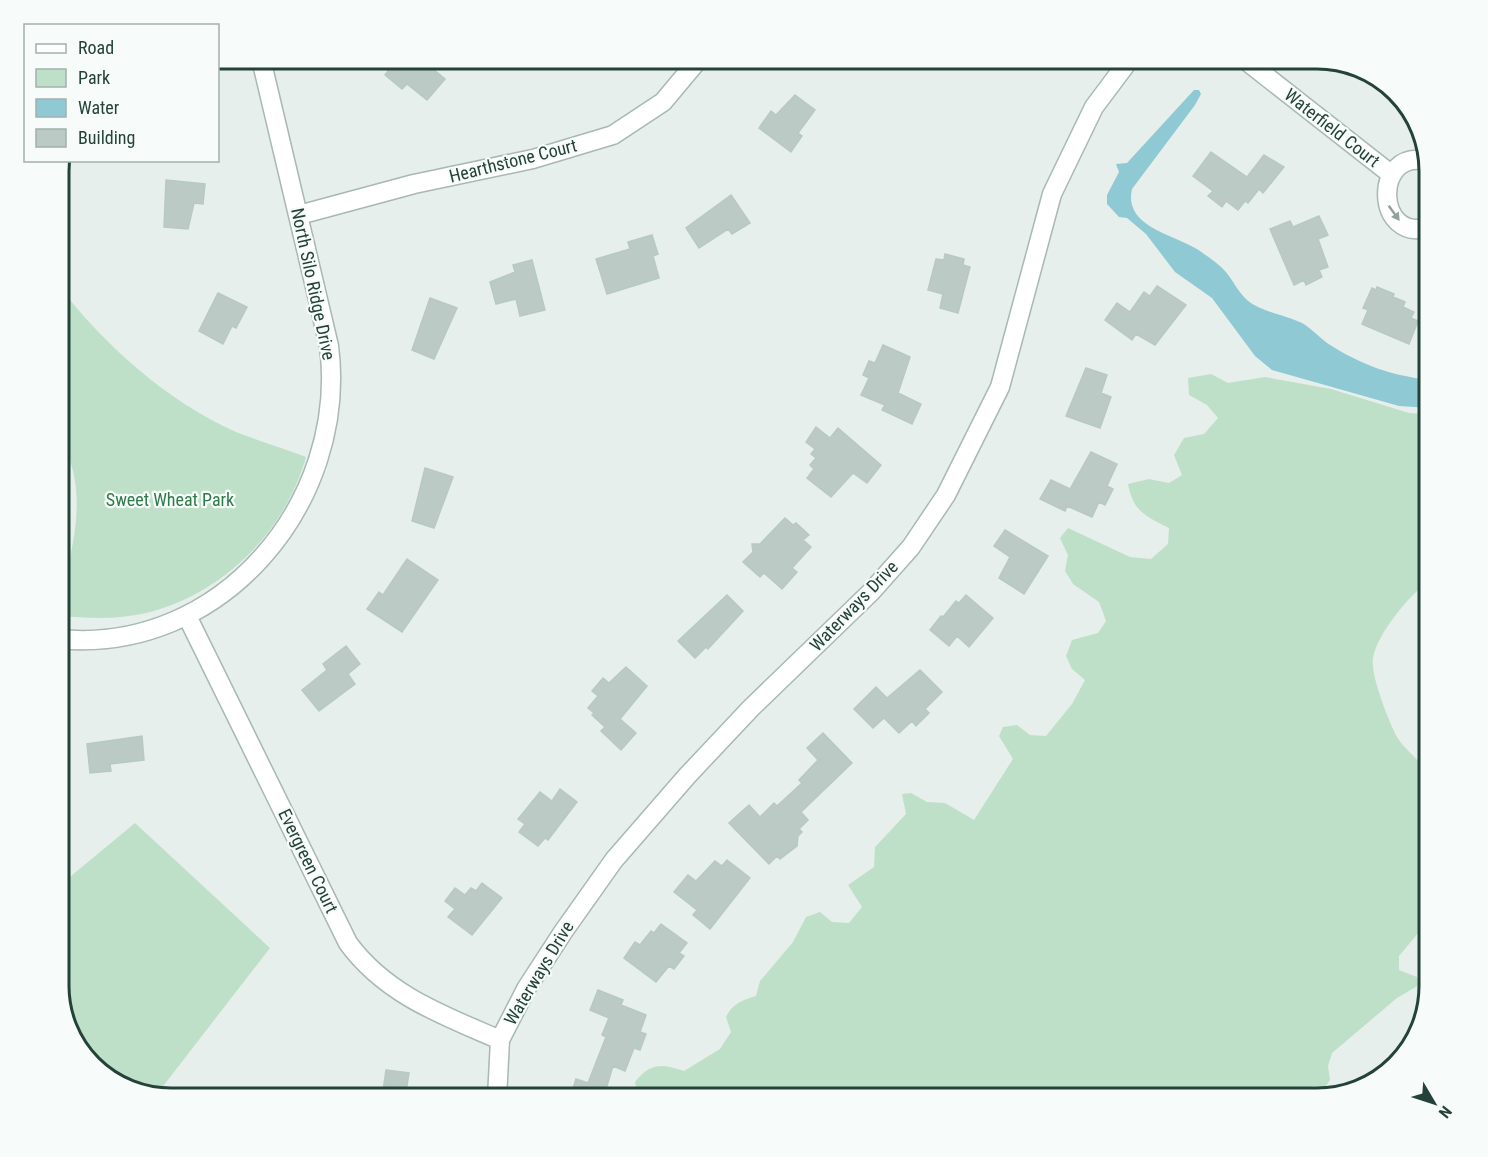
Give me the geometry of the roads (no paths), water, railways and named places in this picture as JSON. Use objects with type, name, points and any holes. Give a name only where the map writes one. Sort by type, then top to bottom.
[{"type":"street","name":"North Silo Ridge Drive","points":[[69,640],[128,635],[187,616],[232,585],[267,553],[293,517],[318,465],[330,410],[331,364],[299,215],[264,69]]},
{"type":"street","name":"Hearthstone Court","points":[[299,215],[414,184],[533,159],[613,135],[663,102],[690,69]]},
{"type":"street","name":"Waterways Drive","points":[[498,1088],[500,1040],[526,989],[563,932],[636,832],[751,708],[865,598],[911,547],[946,495],[1000,387],[1052,194],[1094,107],[1122,69]]},
{"type":"street","name":"Waterfield Court","points":[[1258,69],[1392,175]]},
{"type":"street","name":"Waterfield Court","points":[[1418,161],[1411,161],[1400,166],[1392,175],[1386,197],[1395,218],[1414,228],[1419,228]]},
{"type":"street","name":"Evergreen Court","points":[[187,616],[348,943],[358,957],[383,981],[407,997],[500,1040]]},
{"type":"water","points":[[1194,90],[1199,90],[1201,94],[1195,105],[1132,189],[1131,202],[1136,213],[1143,222],[1154,229],[1190,245],[1216,263],[1244,297],[1253,304],[1302,323],[1327,343],[1364,363],[1389,372],[1419,378],[1419,407],[1399,406],[1272,370],[1255,356],[1212,298],[1175,272],[1146,234],[1127,218],[1119,217],[1107,204],[1107,195],[1119,172],[1116,164],[1127,163]]},
{"type":"park label","name":"Sweet Wheat Park","points":[[170,500]]}]
